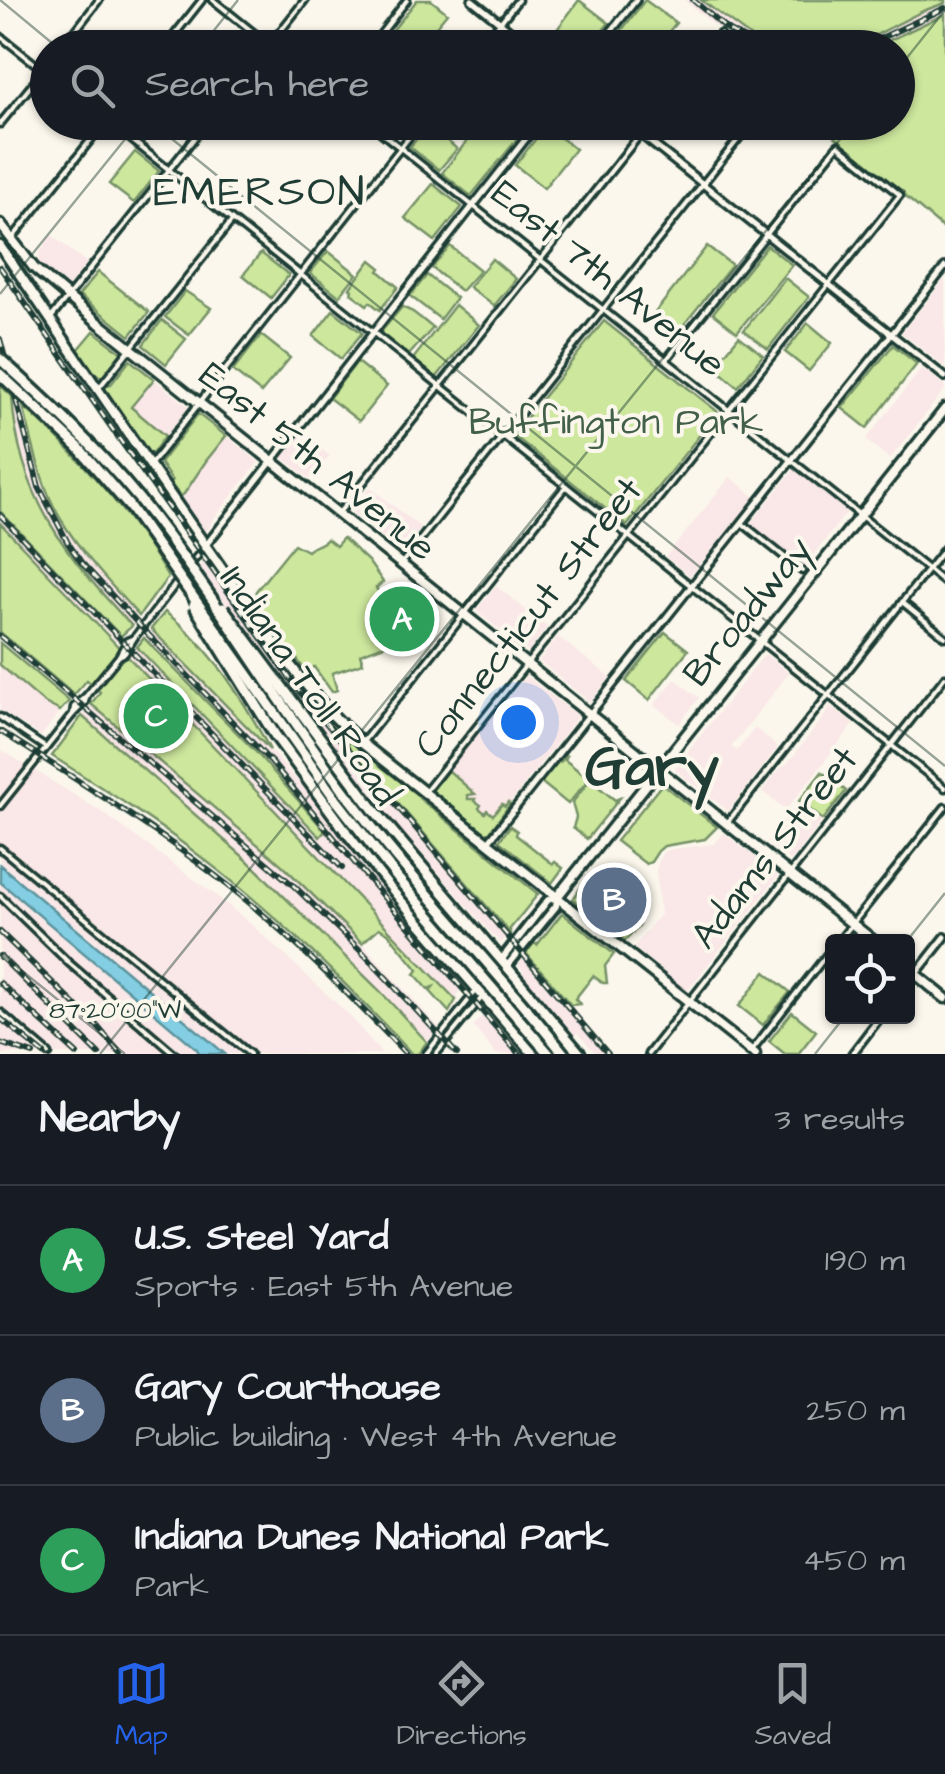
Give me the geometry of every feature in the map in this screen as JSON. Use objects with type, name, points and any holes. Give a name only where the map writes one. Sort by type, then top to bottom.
[{"type":"highway","name":"Indiana Toll Road","points":[[0,359],[86,439],[138,499],[376,834],[564,1054]]},
{"type":"highway","name":"Indiana Toll Road","points":[[0,374],[107,479],[368,840],[549,1054]]},
{"type":"highway","points":[[181,557],[374,810],[580,1054]]},
{"type":"highway","points":[[174,567],[275,734],[345,830],[534,1054]]},
{"type":"main road","name":"East 5th Avenue","points":[[0,224],[34,268],[68,298],[865,934]]},
{"type":"main road","points":[[0,246],[206,545],[328,713],[752,1053]]},
{"type":"main road","name":"Broadway","points":[[481,993],[556,906],[557,896],[945,409]]},
{"type":"main road","points":[[915,974],[945,998]]},
{"type":"street","points":[[76,30],[100,0]]},
{"type":"street","points":[[178,30],[202,0]]},
{"type":"street","points":[[213,0],[250,30]]},
{"type":"street","points":[[282,30],[305,0]]},
{"type":"street","points":[[384,30],[407,0]]},
{"type":"street","points":[[472,0],[510,30]]},
{"type":"street","points":[[494,30],[518,0]]},
{"type":"street","points":[[612,30],[636,0]]},
{"type":"street","points":[[0,36],[30,58]]},
{"type":"street","points":[[0,124],[30,89]]},
{"type":"street","points":[[11,240],[92,140]]},
{"type":"street","points":[[130,140],[945,788]]},
{"type":"street","points":[[50,319],[193,140]]},
{"type":"street","name":"East 7th Avenue","points":[[390,140],[945,583]]},
{"type":"street","points":[[150,465],[406,140]]},
{"type":"street","points":[[0,806],[525,140]]},
{"type":"street","points":[[338,514],[635,140]]},
{"type":"street","points":[[648,140],[945,377]]},
{"type":"street","points":[[401,564],[738,140]]},
{"type":"street","name":"Connecticut Street","points":[[425,792],[900,196],[838,145],[766,234]]},
{"type":"street","points":[[98,389],[232,221]]},
{"type":"street","points":[[666,360],[766,234]]},
{"type":"street","points":[[488,842],[945,268]]},
{"type":"street","points":[[362,742],[566,486]]},
{"type":"street","points":[[742,523],[802,571]]},
{"type":"street","points":[[727,824],[945,548]]},
{"type":"street","points":[[902,602],[945,637]]},
{"type":"street","name":"Adams Street","points":[[648,1054],[945,677]]},
{"type":"street","points":[[0,717],[46,748]]},
{"type":"street","points":[[844,934],[945,806]]},
{"type":"street","points":[[0,848],[250,1054]]},
{"type":"street","points":[[0,896],[175,1054]]},
{"type":"street","points":[[915,967],[945,937]]},
{"type":"street","points":[[752,1053],[825,957]]},
{"type":"street","name":"Broadway","points":[[426,1054],[481,993]]},
{"type":"street","name":"Broadway","points":[[436,1054],[481,993]]},
{"type":"street","points":[[0,1012],[49,1054]]},
{"type":"street","points":[[852,1054],[876,1024]]},
{"type":"shaded area","points":[[684,0],[701,0],[741,30],[720,30]]},
{"type":"shaded area","points":[[945,3],[945,14],[911,30],[886,30]]},
{"type":"shaded area","points":[[51,235],[87,263],[68,286],[39,263],[39,254]]},
{"type":"shaded area","points":[[945,279],[945,367],[902,333]]},
{"type":"shaded area","points":[[922,368],[945,389],[890,459],[866,440]]},
{"type":"shaded area","points":[[154,379],[189,407],[165,436],[131,407]]},
{"type":"shaded area","points":[[12,396],[23,406],[40,471],[58,515],[107,581],[139,616],[132,626],[89,581],[42,511],[14,431]]},
{"type":"shaded area","points":[[301,433],[330,456],[310,479],[282,457]]},
{"type":"shaded area","points":[[226,436],[259,462],[204,531],[180,496]]},
{"type":"shaded area","points":[[794,470],[847,512],[803,568],[749,525]]},
{"type":"shaded area","points":[[730,477],[755,497],[690,576],[666,557]]},
{"type":"shaded area","points":[[370,487],[421,528],[401,552],[350,511]]},
{"type":"shaded area","points":[[0,511],[121,636],[116,642],[0,523]]},
{"type":"shaded area","points":[[208,559],[327,721],[510,932],[500,943],[343,764],[199,567]]},
{"type":"shaded area","points":[[496,586],[547,627],[528,652],[476,611]]},
{"type":"shaded area","points":[[151,629],[332,819],[452,968],[462,983],[456,1000],[127,659],[137,647],[319,836],[257,752],[144,638]]},
{"type":"shaded area","points":[[558,637],[610,677],[590,702],[539,661]]},
{"type":"shaded area","points":[[765,654],[789,673],[731,747],[737,751],[755,728],[778,747],[728,811],[674,769]]},
{"type":"shaded area","points":[[0,665],[43,702],[60,711],[41,736],[0,710]]},
{"type":"shaded area","points":[[526,676],[578,716],[487,832],[433,789]]},
{"type":"shaded area","points":[[675,679],[699,698],[679,724],[654,705]]},
{"type":"shaded area","points":[[91,704],[282,865],[362,943],[439,1028],[427,1042],[247,860],[82,716]]},
{"type":"shaded area","points":[[830,706],[854,724],[786,810],[762,791]]},
{"type":"shaded area","points":[[0,749],[103,813],[214,894],[347,1013],[382,1054],[0,1054]]},
{"type":"shaded area","points":[[799,801],[823,820],[791,861],[767,842]]},
{"type":"shaded area","points":[[724,833],[778,876],[687,991],[634,947],[660,914],[656,870],[662,853],[714,844]]},
{"type":"shaded area","points":[[528,954],[611,1054],[596,1054],[578,1033],[575,1035],[522,973],[518,965]]},
{"type":"shaded area","points":[[488,1010],[495,1012],[530,1054],[496,1054],[473,1026]]},
{"type":"green space","points":[[417,0],[431,0],[447,13],[433,30],[393,30]]},
{"type":"green space","points":[[579,0],[609,23],[603,30],[557,30]]},
{"type":"green space","points":[[645,0],[676,23],[670,30],[622,30]]},
{"type":"green space","points":[[701,0],[945,0],[886,30],[741,30]]},
{"type":"green space","points":[[945,14],[945,230],[839,140],[915,140],[915,30],[911,30]]},
{"type":"green space","points":[[416,140],[446,140],[457,149],[439,170],[410,147]]},
{"type":"green space","points":[[468,140],[516,140],[471,196],[442,173]]},
{"type":"green space","points":[[535,140],[564,140],[575,149],[544,188],[515,165]]},
{"type":"green space","points":[[135,152],[159,171],[134,203],[109,184]]},
{"type":"green space","points":[[433,184],[462,207],[435,241],[405,218]]},
{"type":"green space","points":[[767,245],[792,265],[737,332],[713,313]]},
{"type":"green space","points":[[450,246],[480,270],[461,291],[432,268]]},
{"type":"green space","points":[[707,246],[732,265],[678,332],[654,314]]},
{"type":"green space","points":[[328,251],[357,274],[339,296],[310,273]]},
{"type":"green space","points":[[261,253],[289,275],[271,298],[243,275]]},
{"type":"green space","points":[[492,259],[516,279],[494,306],[469,287]]},
{"type":"green space","points":[[371,260],[398,287],[380,310],[370,302],[367,305],[350,288]]},
{"type":"green space","points":[[98,272],[149,312],[130,336],[79,295]]},
{"type":"green space","points":[[427,275],[456,298],[440,319],[410,296]]},
{"type":"green space","points":[[785,278],[809,297],[768,349],[744,330]]},
{"type":"green space","points":[[185,291],[211,308],[189,335],[165,317]]},
{"type":"green space","points":[[455,305],[479,325],[436,378],[413,359]]},
{"type":"green space","points":[[402,307],[433,328],[408,356],[380,333]]},
{"type":"green space","points":[[333,310],[362,333],[341,359],[313,336]]},
{"type":"green space","points":[[162,320],[186,339],[166,364],[143,345]]},
{"type":"green space","name":"Buffington Park","points":[[604,321],[718,412],[627,526],[513,435]]},
{"type":"green space","points":[[808,323],[832,343],[809,371],[785,352]]},
{"type":"green space","points":[[94,331],[122,353],[102,377],[94,373],[78,350]]},
{"type":"green space","points":[[261,335],[290,358],[261,393],[233,371]]},
{"type":"green space","points":[[739,336],[763,355],[738,387],[714,367]]},
{"type":"green space","points":[[893,345],[917,364],[867,428],[842,408]]},
{"type":"green space","points":[[130,360],[154,379],[131,407],[165,436],[152,454],[105,389]]},
{"type":"green space","points":[[357,362],[387,386],[359,421],[329,398]]},
{"type":"green space","points":[[0,385],[12,396],[16,432],[35,494],[49,522],[86,575],[132,626],[121,636],[0,511]]},
{"type":"green space","points":[[23,406],[102,486],[168,577],[139,616],[87,557],[60,518],[42,477]]},
{"type":"green space","points":[[198,414],[226,436],[180,496],[160,463]]},
{"type":"green space","points":[[0,523],[456,1000],[449,1012],[430,991],[433,987],[428,989],[415,974],[418,970],[388,933],[379,928],[362,943],[282,865],[91,704],[100,692],[87,680],[74,695],[0,632]]},
{"type":"green space","points":[[343,538],[368,561],[383,582],[376,588],[393,612],[396,629],[387,644],[360,654],[363,663],[332,673],[337,690],[332,692],[314,667],[306,672],[255,601],[256,591],[294,544],[307,551],[327,539],[336,546]]},
{"type":"green space","points":[[165,612],[197,641],[225,675],[270,750],[151,629]]},
{"type":"green space","points":[[665,632],[688,650],[649,700],[626,681]]},
{"type":"green space","points":[[144,638],[256,752],[325,831],[320,837],[137,647]]},
{"type":"green space","points":[[0,643],[69,701],[60,711],[43,702],[0,665]]},
{"type":"green space","points":[[82,716],[247,860],[381,992],[427,1042],[418,1054],[412,1054],[313,952],[233,882],[149,819],[52,756]]},
{"type":"green space","points":[[326,720],[538,894],[510,933]]},
{"type":"green space","points":[[564,755],[559,763],[567,755],[565,760],[589,779],[568,804],[541,782]]},
{"type":"green space","points":[[448,770],[475,794],[468,795],[468,799],[476,799],[485,813],[487,810],[493,815],[502,804],[510,804],[490,832],[485,833],[432,791]]},
{"type":"green space","points":[[822,772],[846,791],[823,820],[799,801]]},
{"type":"green space","points":[[590,780],[615,800],[620,798],[587,839],[573,828],[576,817],[572,803]]},
{"type":"green space","points":[[662,784],[717,827],[705,839],[664,846],[646,864],[616,841]]},
{"type":"green space","points":[[510,826],[517,831],[516,835],[563,868],[552,883],[499,841]]},
{"type":"green space","points":[[585,881],[589,894],[607,909],[601,918],[608,910],[626,924],[634,922],[639,926],[625,941],[573,899]]},
{"type":"green space","points":[[562,913],[614,954],[605,966],[607,983],[593,976],[575,999],[580,1004],[571,1005],[526,953]]},
{"type":"green space","points":[[765,972],[790,992],[763,1025],[739,1006]]},
{"type":"green space","points":[[792,1012],[816,1031],[798,1054],[785,1054],[769,1041]]},
{"type":"water","points":[[0,865],[225,1054],[200,1054],[0,882]]},
{"type":"railway","points":[[693,0],[728,30]]},
{"type":"railway","points":[[898,30],[945,8]]},
{"type":"railway","points":[[0,267],[299,691],[608,1054]]},
{"type":"railway","points":[[0,339],[39,487],[81,562],[271,762],[519,1054]]},
{"type":"railway","points":[[0,515],[342,868]]},
{"type":"railway","points":[[0,636],[294,886],[457,1054]]},
{"type":"railway","points":[[0,731],[152,830],[240,895],[325,972],[406,1054]]},
{"type":"railway","points":[[0,932],[121,1054]]},
{"type":"railway","points":[[0,956],[99,1054]]},
{"type":"railway","points":[[0,983],[77,1054]]},
{"type":"railway","points":[[0,1018],[44,1054]]},
{"type":"railway","points":[[0,1043],[33,1054]]},
{"type":"place","name":"U.S. Steel Yard","points":[[402,619]]},
{"type":"place","name":"Indiana Dunes National Park","points":[[156,716]]},
{"type":"place","name":"Gary Courthouse","points":[[614,900]]},
{"type":"district","name":"EMERSON","points":[[260,193]]},
{"type":"district","name":"Gary","points":[[652,768]]}]
